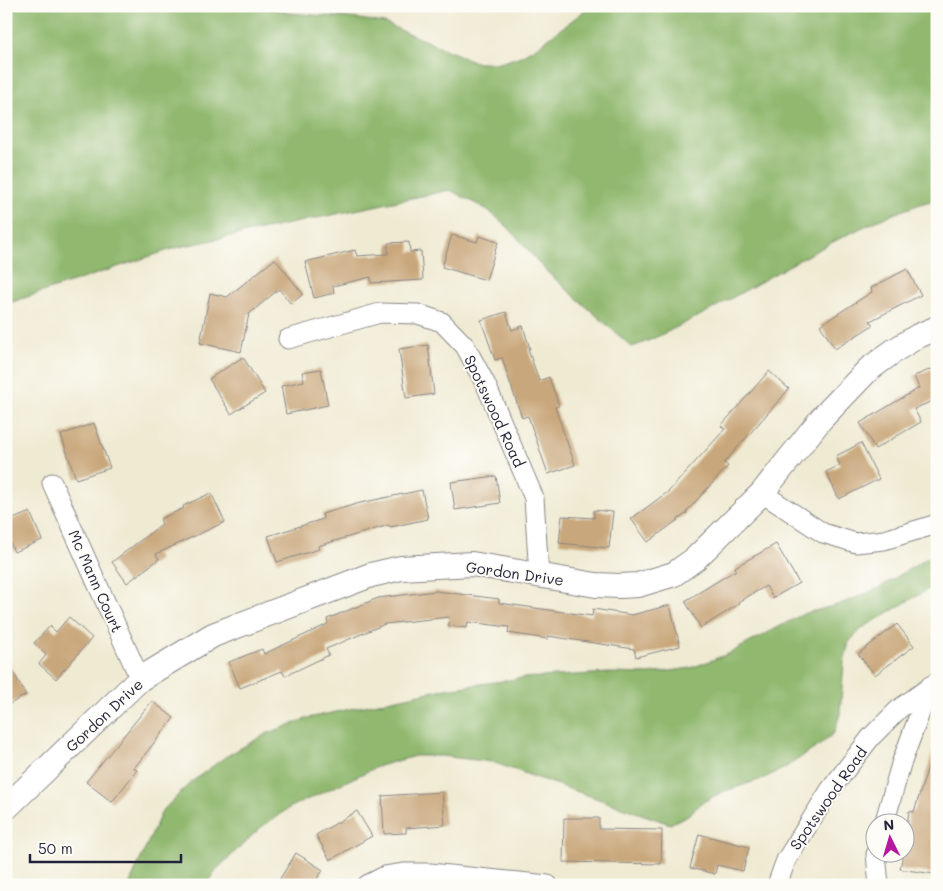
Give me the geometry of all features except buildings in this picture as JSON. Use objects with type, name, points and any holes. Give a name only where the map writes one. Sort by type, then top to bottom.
[{"type":"street","name":"Spotswood Road","points":[[288,339],[380,313],[418,314],[442,322],[465,346],[486,386],[534,498],[538,575]]},
{"type":"street","name":"Gordon Drive","points":[[6,808],[140,679],[213,635],[371,575],[401,568],[472,564],[596,585],[620,586],[638,585],[674,574],[696,559],[762,493],[821,420],[868,370],[918,336],[937,328]]},
{"type":"street","name":"Mc Mann Court","points":[[52,483],[140,679]]},
{"type":"street","points":[[762,493],[823,533],[856,543],[884,540],[937,524]]},
{"type":"street","points":[[887,814],[901,764],[934,684]]},
{"type":"street","name":"Spotswood Road","points":[[777,885],[786,860],[830,790],[871,737],[900,709],[934,684]]},
{"type":"street","points":[[877,864],[879,885]]},
{"type":"street","points":[[367,885],[385,876],[422,873],[548,885]]},
{"type":"green space","points":[[6,6],[259,6],[289,13],[384,23],[478,63],[500,63],[521,56],[538,46],[591,6],[937,6],[937,199],[906,209],[846,235],[701,315],[632,347],[546,271],[509,228],[488,210],[450,190],[175,248],[6,304]]},
{"type":"green space","points":[[937,552],[937,584],[864,627],[849,642],[844,662],[840,714],[834,733],[817,747],[783,769],[762,779],[722,792],[703,802],[688,815],[670,824],[492,762],[442,756],[415,756],[379,766],[289,808],[260,828],[217,869],[207,885],[129,885],[162,811],[190,783],[225,757],[266,734],[308,718],[439,690],[523,678],[609,673],[649,674],[691,668],[728,654],[803,614],[840,604],[879,588]]}]
